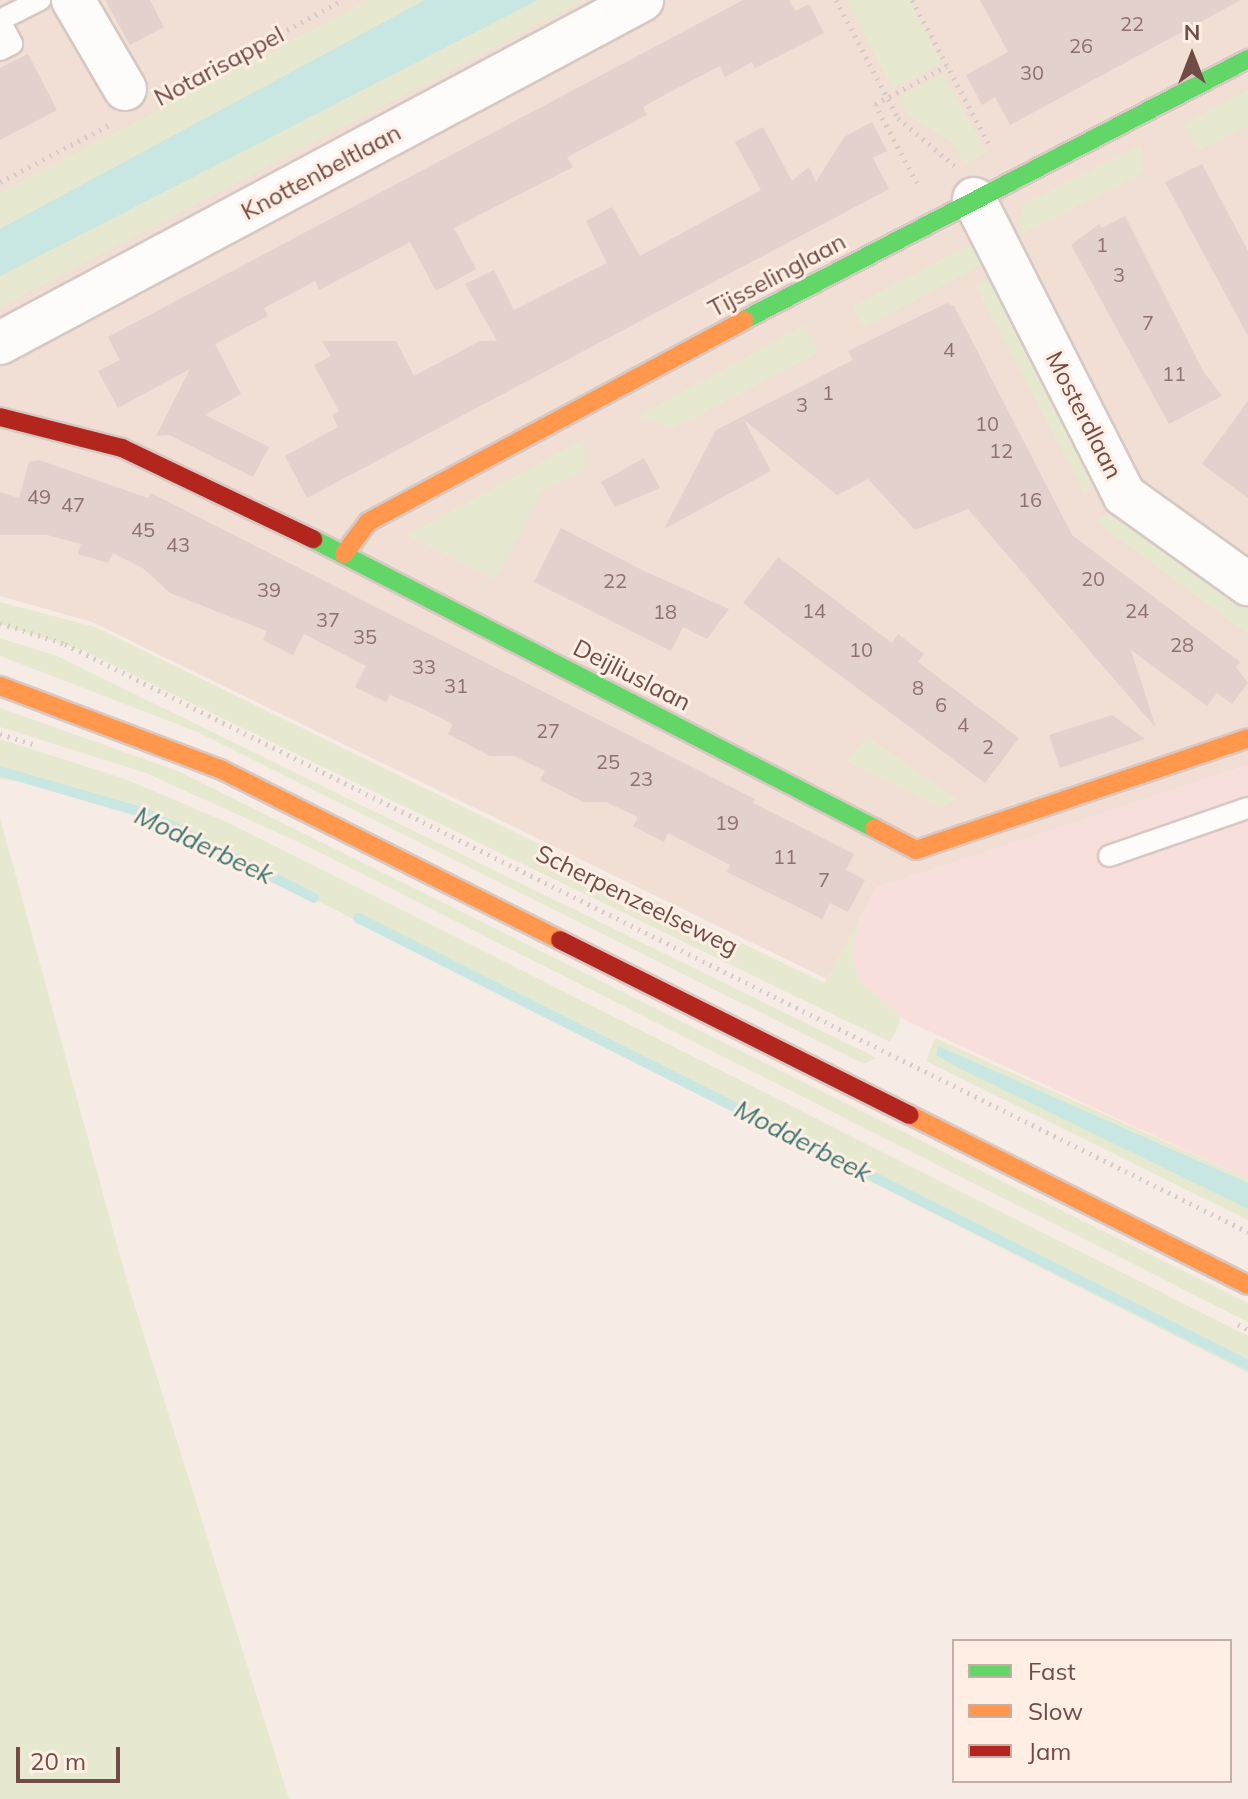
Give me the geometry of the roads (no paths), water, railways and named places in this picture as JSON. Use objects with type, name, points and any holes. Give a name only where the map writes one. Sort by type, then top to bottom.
[{"type":"street","points":[[73,0],[133,103]]},
{"type":"street","name":"Knottenbeltlaan","points":[[0,343],[642,0]]},
{"type":"street","name":"Tijsselinglaan","points":[[344,554],[368,522],[974,199],[1248,59]]},
{"type":"street","name":"Mosterdlaan","points":[[974,199],[1124,495],[1248,584]]},
{"type":"street","name":"Deijliuslaan","points":[[0,417],[122,448],[344,554],[916,850],[1248,738]]},
{"type":"street","points":[[0,686],[220,769],[1248,1285]]},
{"type":"lane","points":[[0,50],[12,44],[0,21],[40,0]]},
{"type":"lane","points":[[1109,856],[1248,808]]},
{"type":"water","points":[[425,0],[538,0],[0,276],[0,229]]},
{"type":"water","points":[[938,1046],[1248,1183],[1248,1209],[959,1068],[936,1055]]},
{"type":"waterway","name":"Modderbeek","points":[[0,771],[148,814],[314,898]]},
{"type":"waterway","name":"Modderbeek","points":[[358,918],[1248,1365]]}]
